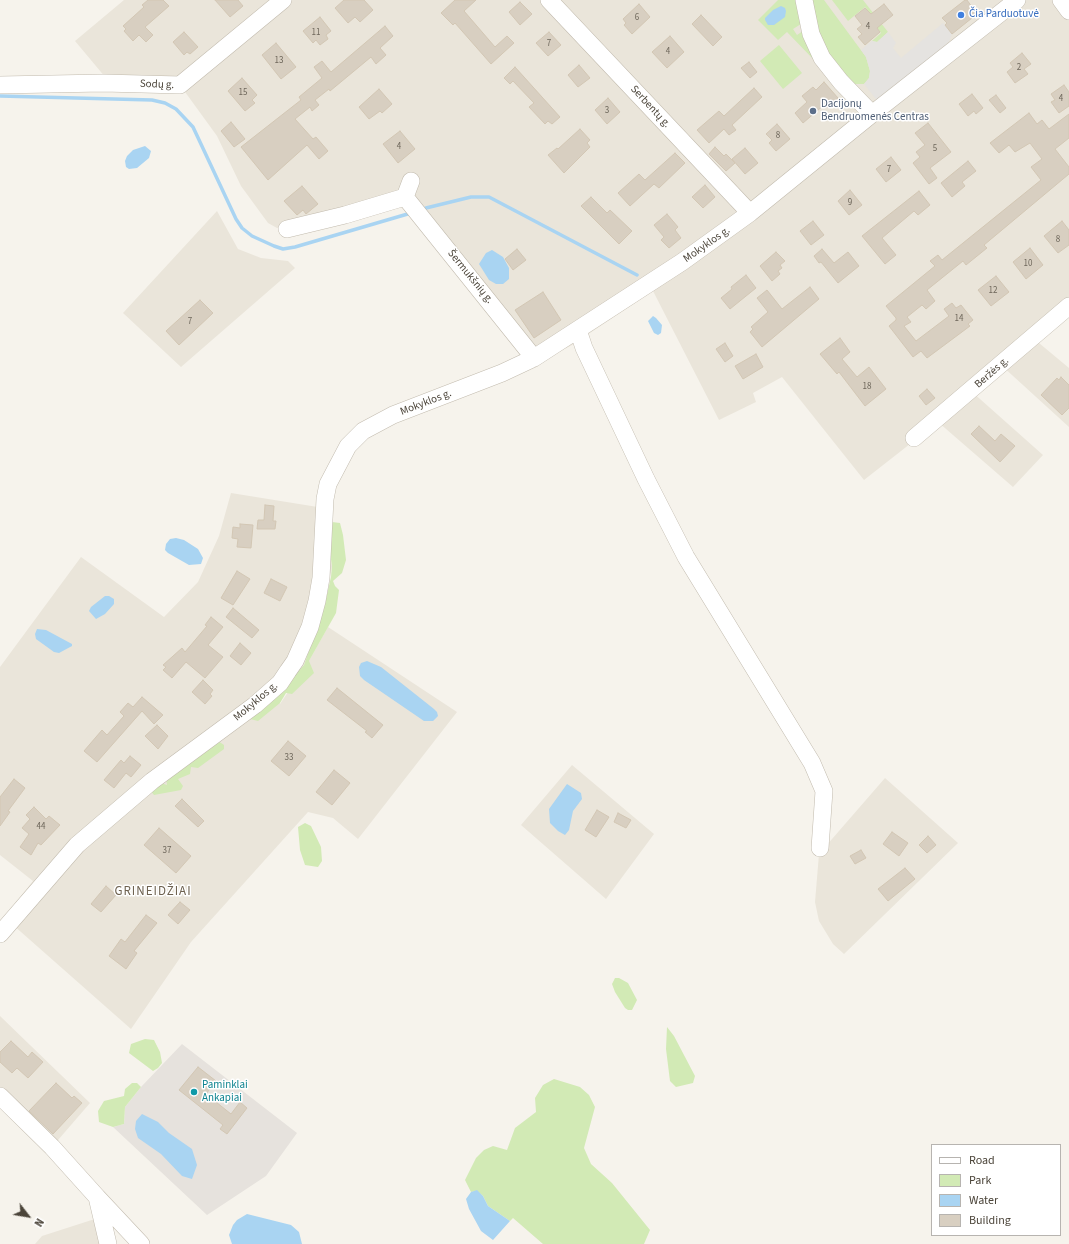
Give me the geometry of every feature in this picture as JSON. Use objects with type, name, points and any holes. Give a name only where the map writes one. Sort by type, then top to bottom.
[{"type":"street","name":"Sodų g.","points":[[0,85],[103,83],[180,85],[283,0]]},
{"type":"street","name":"Serbentų g.","points":[[549,0],[750,213]]},
{"type":"street","points":[[804,0],[811,34],[822,58],[836,77],[872,114]]},
{"type":"street","name":"Mokyklos g.","points":[[0,934],[78,845],[152,781],[265,696],[280,683],[295,662],[310,627],[320,586],[324,548],[325,499],[328,484],[338,462],[355,438],[373,424],[502,373],[534,358],[682,262],[750,213],[872,114],[1017,0]]},
{"type":"street","points":[[1061,0],[1069,11]]},
{"type":"street","points":[[288,229],[345,215],[405,197],[411,181]]},
{"type":"street","name":"Šermukšnių g.","points":[[405,197],[534,358]]},
{"type":"street","name":"Beržės g.","points":[[914,438],[1069,306]]},
{"type":"street","points":[[578,330],[584,348],[646,478],[686,557],[812,763],[824,791],[820,848]]},
{"type":"street","points":[[0,1096],[52,1147],[141,1244]]},
{"type":"street","points":[[97,1197],[108,1244]]},
{"type":"shaded area","points":[[124,0],[1067,0],[1069,3],[1069,308],[1039,343],[1069,368],[1069,427],[1001,365],[971,391],[1043,455],[1013,487],[938,422],[864,480],[782,377],[753,393],[756,402],[719,420],[653,291],[572,345],[530,368],[402,203],[287,229],[277,228],[268,223],[241,186],[217,136],[180,85],[111,84],[75,41]]},
{"type":"shaded area","points":[[943,23],[952,34],[949,42],[896,86],[895,85],[891,88],[892,90],[878,100],[876,99],[864,84],[869,78],[870,71],[866,57],[861,50],[872,41],[877,42],[888,32],[896,43],[893,48],[901,58]]},
{"type":"shaded area","points":[[217,211],[238,249],[261,258],[288,261],[295,268],[181,367],[123,313]]},
{"type":"shaded area","points":[[231,493],[330,509],[330,553],[332,566],[325,603],[304,665],[278,693],[280,704],[309,661],[328,627],[457,712],[358,839],[333,818],[308,812],[191,942],[131,1029],[4,917],[33,881],[0,855],[0,667],[81,557],[164,617],[198,582],[219,536]]},
{"type":"shaded area","points":[[572,765],[654,834],[606,899],[521,825]]},
{"type":"shaded area","points":[[885,778],[958,843],[844,954],[833,944],[819,921],[815,902],[819,854]]},
{"type":"shaded area","points":[[0,1016],[90,1103],[52,1147],[0,1096]]},
{"type":"shaded area","points":[[182,1044],[297,1133],[266,1176],[207,1215],[113,1127],[124,1124],[125,1107],[141,1087]]},
{"type":"shaded area","points":[[101,1217],[108,1244],[35,1244],[42,1236]]},
{"type":"green space","points":[[778,0],[796,0],[801,24],[793,29],[797,35],[803,31],[816,62],[787,32],[778,40],[758,20]]},
{"type":"green space","points":[[811,0],[824,0],[866,57],[870,71],[869,78],[864,84],[853,84],[827,54],[816,32]]},
{"type":"green space","points":[[832,0],[863,0],[888,32],[877,42],[872,41],[881,33],[873,22],[875,20],[865,7],[848,21]]},
{"type":"green space","points":[[779,45],[802,73],[783,89],[760,61]]},
{"type":"green space","points":[[332,522],[340,523],[346,560],[342,573],[333,581],[339,590],[336,613],[309,661],[314,673],[292,694],[286,693],[280,703],[258,721],[250,719],[278,693],[304,665],[325,603],[331,577],[332,566],[330,553]]},
{"type":"green space","points":[[218,741],[224,745],[224,749],[198,768],[191,767],[190,774],[178,779],[183,786],[181,790],[154,795],[150,790],[161,783],[167,785],[166,778]]},
{"type":"green space","points":[[305,823],[311,826],[321,847],[322,861],[318,867],[305,865],[300,850],[298,827]]},
{"type":"green space","points":[[615,978],[619,978],[628,983],[637,1000],[632,1010],[625,1008],[615,992],[612,984]]},
{"type":"green space","points":[[667,1027],[674,1036],[695,1076],[693,1083],[676,1087],[670,1081],[666,1049]]},
{"type":"green space","points":[[145,1039],[154,1040],[160,1052],[162,1063],[153,1071],[129,1053],[131,1044]]},
{"type":"green space","points":[[554,1079],[580,1087],[589,1095],[595,1107],[584,1148],[591,1164],[612,1183],[650,1230],[644,1244],[543,1244],[513,1218],[510,1221],[488,1206],[483,1196],[477,1191],[471,1192],[465,1180],[476,1158],[484,1150],[493,1146],[507,1150],[515,1128],[536,1112],[535,1098],[543,1085]]},
{"type":"green space","points":[[132,1083],[137,1083],[141,1087],[125,1107],[124,1124],[113,1127],[99,1122],[98,1111],[104,1101],[124,1096],[125,1089]]},
{"type":"water","points":[[781,6],[785,8],[785,17],[774,25],[768,25],[765,18],[773,10]]},
{"type":"water","points":[[145,146],[151,151],[149,158],[137,168],[129,169],[126,167],[125,161],[127,156],[133,150]]},
{"type":"water","points":[[492,250],[503,257],[509,268],[509,279],[503,284],[496,284],[489,280],[479,264],[486,253]]},
{"type":"water","points":[[653,316],[662,325],[661,333],[658,335],[654,333],[648,321]]},
{"type":"water","points":[[176,538],[184,540],[198,549],[203,558],[201,564],[189,565],[165,550],[166,544],[170,539]]},
{"type":"water","points":[[105,596],[109,596],[114,599],[114,604],[105,614],[96,619],[89,611],[91,607]]},
{"type":"water","points":[[37,629],[46,630],[72,644],[72,646],[59,653],[54,652],[36,639],[35,634]]},
{"type":"water","points":[[367,661],[381,667],[434,709],[438,716],[433,721],[424,721],[364,680],[360,676],[359,667],[361,663]]},
{"type":"water","points":[[567,784],[581,793],[582,799],[573,811],[569,830],[565,835],[558,831],[550,823],[549,809]]},
{"type":"water","points":[[142,1114],[158,1122],[169,1133],[192,1149],[197,1165],[192,1179],[182,1176],[161,1154],[138,1138],[135,1129],[136,1121]]},
{"type":"water","points":[[477,1190],[483,1196],[488,1206],[510,1221],[493,1240],[481,1231],[469,1209],[466,1199],[471,1192]]},
{"type":"water","points":[[247,1214],[291,1225],[299,1232],[302,1244],[232,1244],[229,1235],[233,1225],[237,1220]]},
{"type":"building","points":[[148,0],[163,0],[169,6],[145,27],[153,35],[146,42],[139,35],[133,41],[124,31],[126,29],[123,26],[144,7],[142,5]]},
{"type":"building","points":[[215,0],[238,0],[243,6],[230,17]]},
{"type":"building","points":[[344,0],[364,0],[373,10],[360,22],[355,17],[348,23],[335,8]]},
{"type":"building","points":[[455,0],[476,0],[464,11],[495,47],[507,36],[514,43],[491,64],[455,23],[453,25],[441,13]]},
{"type":"building","points":[[967,0],[977,14],[952,34],[945,25],[947,23],[942,18]]},
{"type":"building","points":[[520,2],[532,14],[520,25],[509,12]]},
{"type":"building","points":[[639,4],[650,17],[632,34],[624,25],[626,23],[623,19]]},
{"type":"building","points":[[884,4],[893,15],[877,28],[880,32],[865,45],[858,37],[862,34],[857,29],[862,25],[855,16],[865,8],[871,14]]},
{"type":"building","points":[[701,15],[722,37],[713,46],[692,24]]},
{"type":"building","points":[[320,17],[331,31],[326,35],[328,39],[320,45],[316,40],[313,43],[303,31]]},
{"type":"building","points":[[385,26],[393,36],[380,48],[386,55],[376,64],[371,57],[330,91],[329,89],[315,100],[319,105],[312,111],[310,107],[295,119],[313,139],[316,137],[328,151],[319,159],[307,145],[268,180],[241,147],[301,100],[299,97],[322,78],[314,67],[322,61],[331,72]]},
{"type":"building","points":[[184,32],[198,47],[190,54],[187,52],[184,55],[173,42]]},
{"type":"building","points":[[549,32],[561,45],[548,56],[536,43]]},
{"type":"building","points":[[670,36],[684,52],[667,68],[652,52]]},
{"type":"building","points":[[276,43],[296,67],[281,79],[262,55]]},
{"type":"building","points":[[1022,53],[1031,64],[1024,69],[1028,74],[1015,83],[1007,72],[1013,67],[1010,63]]},
{"type":"building","points":[[749,62],[757,72],[750,78],[741,68]]},
{"type":"building","points":[[579,65],[590,78],[578,87],[568,75]]},
{"type":"building","points":[[515,67],[560,117],[552,124],[548,121],[545,124],[529,107],[534,103],[513,81],[510,84],[504,78]]},
{"type":"building","points":[[242,78],[257,95],[252,100],[255,103],[245,111],[228,91]]},
{"type":"building","points":[[824,82],[838,98],[827,108],[824,105],[803,123],[795,113],[807,102],[802,96],[813,87],[816,90]]},
{"type":"building","points":[[1064,85],[1069,92],[1069,106],[1059,113],[1051,102],[1055,100],[1051,94]]},
{"type":"building","points":[[754,88],[762,97],[732,125],[736,130],[729,135],[724,129],[709,143],[697,130],[719,111],[724,116]]},
{"type":"building","points":[[379,89],[392,104],[382,113],[380,111],[369,119],[359,107]]},
{"type":"building","points":[[972,94],[983,108],[976,114],[974,111],[968,116],[959,104]]},
{"type":"building","points":[[996,95],[1006,108],[1000,113],[989,100]]},
{"type":"building","points":[[608,98],[620,112],[607,124],[595,110]]},
{"type":"building","points":[[1029,113],[1037,124],[1042,120],[1049,129],[1069,114],[1069,138],[1055,149],[1069,167],[1069,174],[984,245],[987,248],[966,265],[963,261],[927,290],[935,301],[926,309],[922,305],[907,317],[911,322],[904,326],[916,341],[949,316],[944,309],[952,303],[956,308],[961,305],[973,320],[968,324],[970,326],[927,358],[921,351],[913,357],[889,326],[896,320],[896,318],[886,306],[935,266],[930,261],[938,255],[942,260],[1041,180],[1031,167],[1042,159],[1030,143],[1015,152],[1009,145],[999,153],[990,143]]},
{"type":"building","points":[[231,122],[245,139],[234,147],[221,131]]},
{"type":"building","points":[[928,123],[951,152],[930,168],[937,178],[929,184],[913,163],[920,157],[916,152],[925,145],[915,133]]},
{"type":"building","points":[[777,124],[790,139],[776,151],[769,143],[772,140],[766,134]]},
{"type":"building","points":[[580,129],[590,140],[587,143],[590,147],[564,173],[548,155],[557,148],[558,149]]},
{"type":"building","points":[[400,131],[415,149],[398,163],[383,144]]},
{"type":"building","points":[[715,147],[724,156],[726,154],[735,163],[726,171],[709,154]]},
{"type":"building","points":[[745,148],[758,163],[745,174],[732,159]]},
{"type":"building","points":[[675,153],[685,163],[659,188],[654,184],[630,206],[618,193],[639,174],[645,180]]},
{"type":"building","points":[[891,157],[901,170],[886,182],[876,169]]},
{"type":"building","points":[[968,161],[976,171],[962,182],[965,186],[952,197],[941,183]]},
{"type":"building","points":[[705,185],[715,197],[703,208],[692,197]]},
{"type":"building","points":[[302,186],[318,204],[306,214],[303,210],[297,215],[284,201]]},
{"type":"building","points":[[850,190],[862,205],[849,215],[838,201]]},
{"type":"building","points":[[919,191],[930,205],[918,215],[914,211],[882,238],[896,255],[885,264],[862,236]]},
{"type":"building","points":[[591,197],[607,213],[610,210],[632,231],[619,244],[581,206]]},
{"type":"building","points":[[667,214],[678,227],[675,230],[681,238],[669,248],[661,240],[664,237],[654,225]]},
{"type":"building","points":[[813,221],[824,235],[811,245],[800,231]]},
{"type":"building","points":[[1062,221],[1069,230],[1069,245],[1058,253],[1044,236]]},
{"type":"building","points":[[1030,248],[1043,265],[1026,279],[1013,262]]},
{"type":"building","points":[[517,249],[526,260],[513,270],[505,259]]},
{"type":"building","points":[[822,249],[834,263],[848,252],[859,266],[838,283],[821,262],[819,263],[814,256]]},
{"type":"building","points":[[776,252],[785,261],[780,265],[782,268],[778,271],[780,274],[772,281],[760,266]]},
{"type":"building","points":[[746,275],[756,288],[730,309],[721,298],[732,289],[731,287]]},
{"type":"building","points":[[996,276],[1009,292],[991,306],[978,290]]},
{"type":"building","points":[[810,287],[819,299],[762,347],[750,332],[753,329],[751,327],[768,312],[757,298],[767,290],[782,309]]},
{"type":"building","points":[[543,292],[561,320],[534,338],[515,310]]},
{"type":"building","points":[[200,300],[213,313],[179,345],[166,331]]},
{"type":"building","points":[[840,338],[850,352],[842,359],[857,377],[869,367],[886,389],[865,406],[839,372],[837,374],[820,354]]},
{"type":"building","points":[[725,343],[733,356],[725,362],[716,349]]},
{"type":"building","points":[[756,354],[763,367],[743,379],[735,366]]},
{"type":"building","points":[[1061,377],[1069,385],[1069,408],[1062,415],[1041,395],[1057,378],[1059,380]]},
{"type":"building","points":[[927,389],[935,398],[926,405],[919,396]]},
{"type":"building","points":[[979,426],[995,441],[1001,434],[1015,446],[1000,462],[971,434]]},
{"type":"building","points":[[265,505],[274,506],[273,521],[276,521],[275,529],[257,529],[258,520],[264,520]]},
{"type":"building","points":[[240,524],[253,525],[251,548],[237,547],[238,539],[232,538],[233,527],[240,528]]},
{"type":"building","points":[[237,571],[250,579],[233,605],[221,598]]},
{"type":"building","points":[[271,579],[287,587],[280,601],[264,593]]},
{"type":"building","points":[[233,608],[259,630],[252,638],[226,617]]},
{"type":"building","points":[[211,617],[223,627],[208,645],[223,657],[205,678],[186,662],[172,678],[163,670],[166,667],[163,665],[182,648],[185,652],[207,626],[205,625]]},
{"type":"building","points":[[240,643],[251,653],[241,665],[230,656]]},
{"type":"building","points":[[203,680],[213,690],[210,694],[212,696],[205,704],[192,692]]},
{"type":"building","points":[[337,688],[383,725],[372,738],[365,732],[367,731],[327,700]]},
{"type":"building","points":[[142,697],[163,715],[154,724],[142,711],[97,762],[84,751],[102,730],[107,735],[124,716],[120,712],[128,703],[133,707]]},
{"type":"building","points":[[157,725],[168,736],[158,749],[145,736]]},
{"type":"building","points":[[288,741],[306,756],[289,776],[271,761]]},
{"type":"building","points":[[130,756],[141,765],[131,777],[126,773],[114,788],[104,780],[121,760],[124,763]]},
{"type":"building","points":[[334,770],[350,783],[332,805],[316,792]]},
{"type":"building","points":[[14,779],[25,788],[8,811],[10,812],[0,826],[0,797]]},
{"type":"building","points":[[182,799],[204,821],[198,827],[175,806]]},
{"type":"building","points":[[34,807],[46,819],[49,816],[60,825],[41,845],[38,843],[31,855],[20,847],[29,834],[22,828],[30,819],[26,815]]},
{"type":"building","points":[[597,810],[609,817],[596,837],[585,830]]},
{"type":"building","points":[[618,813],[631,820],[626,828],[614,822]]},
{"type":"building","points":[[159,828],[191,856],[176,873],[144,845]]},
{"type":"building","points":[[892,832],[908,843],[899,856],[883,844]]},
{"type":"building","points":[[928,836],[936,845],[927,853],[919,845]]},
{"type":"building","points":[[861,850],[866,858],[855,864],[850,856]]},
{"type":"building","points":[[905,868],[915,879],[888,901],[878,889]]},
{"type":"building","points":[[106,886],[116,895],[101,912],[91,904]]},
{"type":"building","points":[[180,902],[190,910],[178,924],[168,915]]},
{"type":"building","points":[[146,915],[157,923],[134,951],[137,953],[126,969],[109,956],[121,939],[125,942]]},
{"type":"building","points":[[11,1041],[28,1057],[32,1052],[43,1062],[28,1078],[17,1068],[12,1073],[0,1062],[0,1052]]},
{"type":"building","name":"Paminklai Ankapiai","points":[[198,1067],[216,1081],[206,1094],[231,1114],[240,1102],[247,1108],[227,1134],[220,1129],[223,1125],[179,1090]]},
{"type":"building","points":[[56,1083],[72,1098],[74,1096],[82,1103],[53,1134],[29,1111]]},
{"type":"waterway","points":[[0,96],[152,100],[165,103],[176,109],[193,127],[236,219],[242,228],[252,236],[283,249],[295,247],[411,213]]},
{"type":"waterway","points":[[426,208],[471,197],[489,197],[637,275]]},
{"type":"place","name":"Čia Parduotuvė","points":[[961,15]]},
{"type":"place","name":"Dacijonų Bendruomenės Centras","points":[[813,111]]},
{"type":"place","name":"Paminklai Ankapiai","points":[[194,1092]]},
{"type":"district","name":"GRINEIDŽIAI","points":[[153,892]]}]
